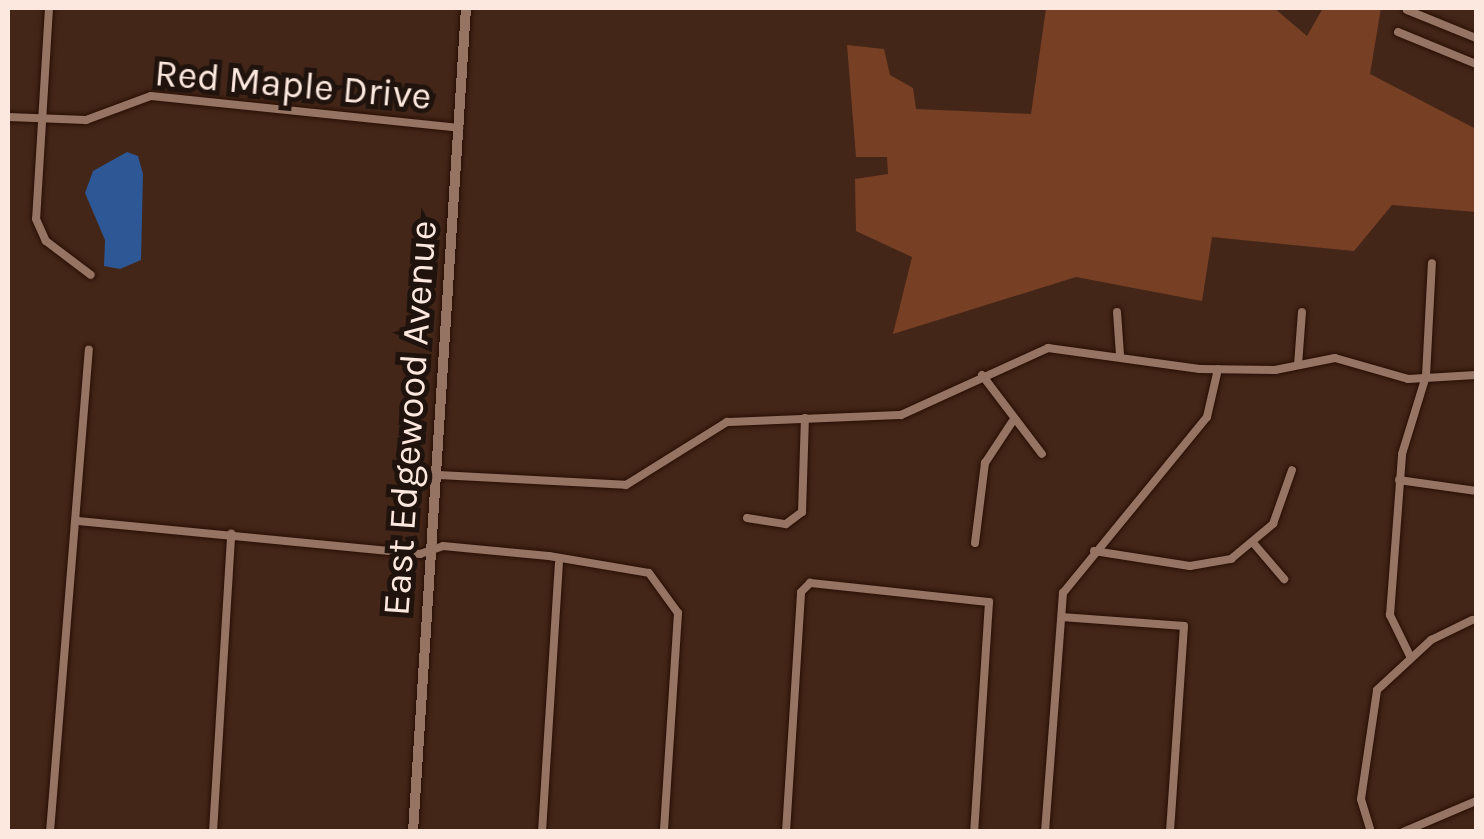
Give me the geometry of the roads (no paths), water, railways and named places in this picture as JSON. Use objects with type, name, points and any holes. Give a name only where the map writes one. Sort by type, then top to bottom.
[{"type":"main road","name":"East Edgewood Avenue","points":[[413,832],[466,8]]},
{"type":"street","points":[[49,8],[40,232],[91,276]]},
{"type":"street","points":[[1407,10],[1476,38]]},
{"type":"street","points":[[1398,32],[1476,64]]},
{"type":"street","name":"Red Maple Drive","points":[[8,118],[86,120],[154,96],[458,128]]},
{"type":"street","points":[[1410,656],[1390,615],[1399,480],[1425,380],[1432,263]]},
{"type":"street","points":[[1118,312],[1120,355]]},
{"type":"street","points":[[1298,365],[1302,312]]},
{"type":"street","points":[[438,475],[626,485],[727,422],[901,415],[1048,348],[1218,369],[1298,365],[1340,358],[1425,380],[1476,375]]},
{"type":"street","points":[[50,832],[78,521],[88,350]]},
{"type":"street","points":[[1045,832],[1063,593],[1207,417],[1218,369]]},
{"type":"street","points":[[982,375],[1012,422],[1042,454]]},
{"type":"street","points":[[747,518],[786,524],[802,512],[804,418]]},
{"type":"street","points":[[974,543],[986,462],[1012,422]]},
{"type":"street","points":[[1094,552],[1198,566],[1255,544],[1286,499],[1292,470]]},
{"type":"street","points":[[1399,480],[1476,491]]},
{"type":"street","points":[[78,521],[549,556],[558,564],[634,569],[663,583],[678,613],[664,832]]},
{"type":"street","points":[[213,832],[232,534]]},
{"type":"street","points":[[1255,544],[1284,580]]},
{"type":"street","points":[[542,832],[558,564]]},
{"type":"street","points":[[786,832],[803,586],[989,602],[974,832]]},
{"type":"street","points":[[1062,617],[1184,626],[1170,832]]},
{"type":"street","points":[[1371,832],[1362,810],[1367,716],[1384,679],[1410,656],[1472,620]]},
{"type":"street","points":[[1403,832],[1428,817],[1476,801]]},
{"type":"water","points":[[127,152],[138,156],[143,174],[141,260],[120,269],[104,266],[105,240],[85,193],[93,171]]}]
